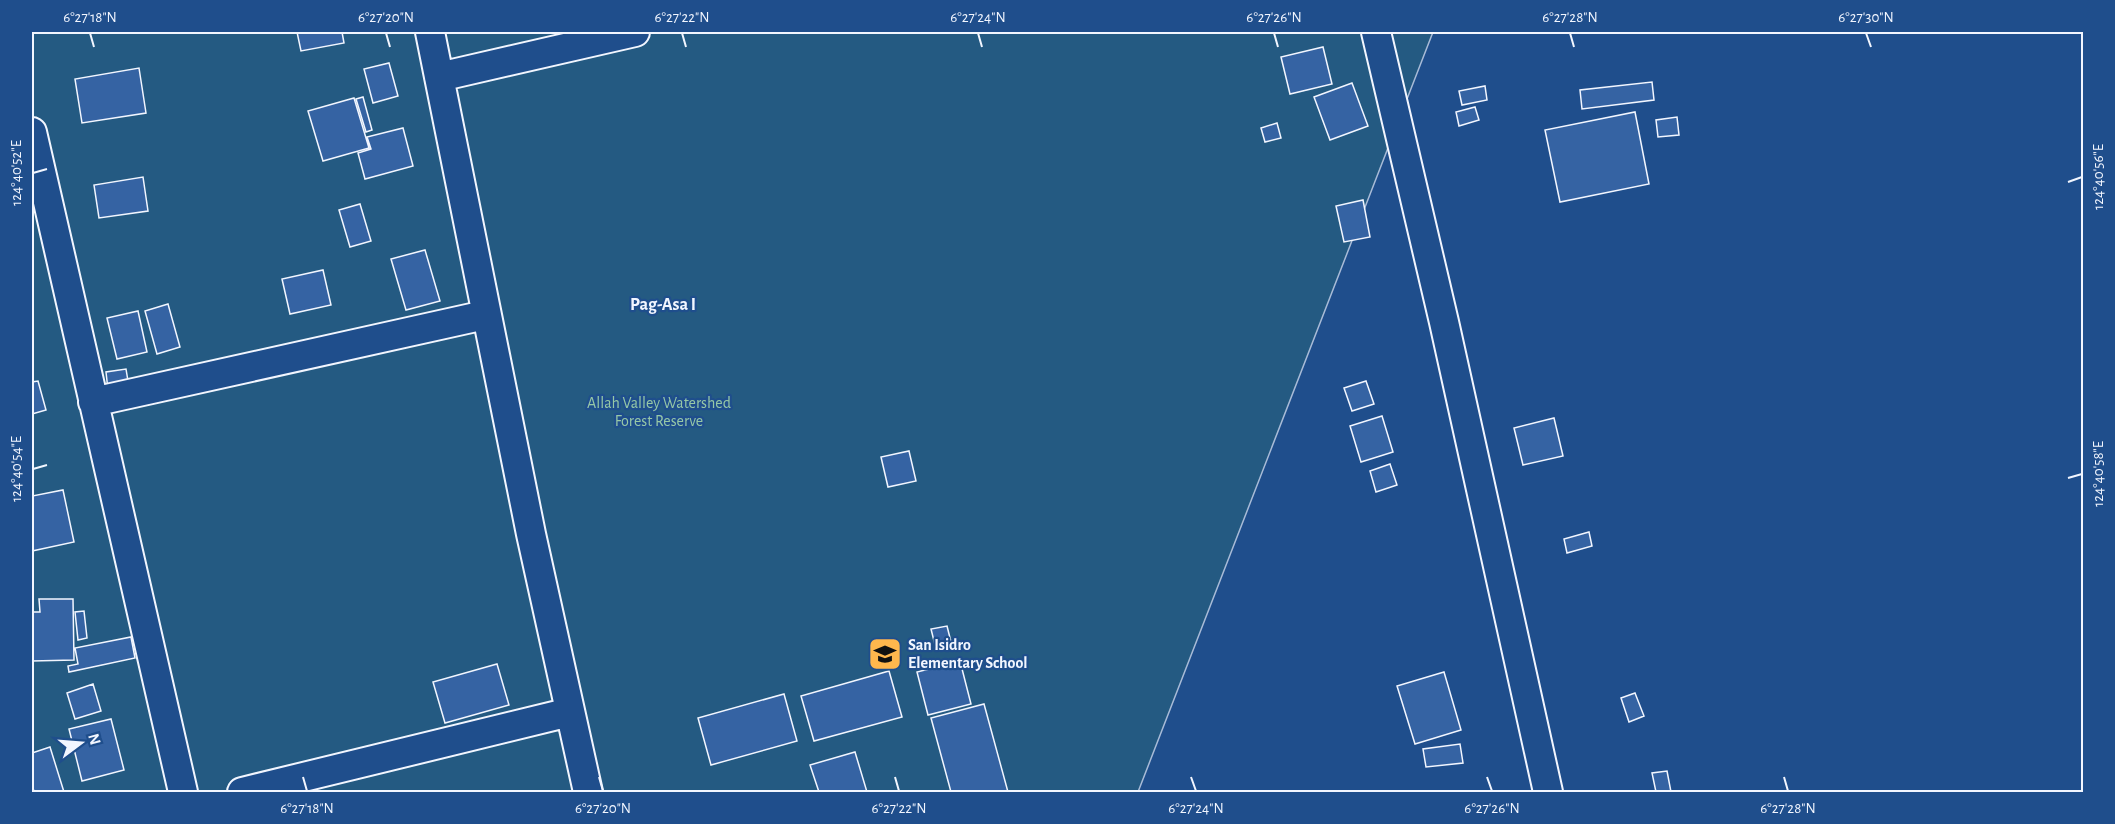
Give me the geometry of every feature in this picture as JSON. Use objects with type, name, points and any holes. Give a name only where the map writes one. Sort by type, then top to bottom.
[{"type":"street","points":[[430,32],[485,315],[588,792]]},
{"type":"street","points":[[439,77],[635,32]]},
{"type":"street","points":[[1376,32],[1444,322],[1548,792]]},
{"type":"street","points":[[32,132],[183,792]]},
{"type":"street","points":[[93,402],[485,315]]},
{"type":"street","points":[[242,792],[570,712]]},
{"type":"green space","name":"Allah Valley Watershed Forest Reserve","points":[[32,32],[1433,32],[1138,792],[32,792]]},
{"type":"building","points":[[297,32],[342,32],[344,43],[301,51]]},
{"type":"building","points":[[1323,47],[1332,84],[1290,94],[1281,57]]},
{"type":"building","points":[[389,63],[398,96],[373,103],[364,69]]},
{"type":"building","points":[[139,68],[146,113],[82,123],[75,79]]},
{"type":"building","points":[[1652,82],[1654,100],[1582,109],[1580,90]]},
{"type":"building","points":[[1352,83],[1368,126],[1330,140],[1314,97]]},
{"type":"building","points":[[1485,86],[1487,100],[1462,105],[1459,91]]},
{"type":"building","points":[[363,97],[372,130],[366,132],[356,99]]},
{"type":"building","points":[[354,98],[369,148],[323,161],[308,111]]},
{"type":"building","points":[[1475,107],[1479,120],[1459,126],[1456,112]]},
{"type":"building","points":[[1635,112],[1649,184],[1560,202],[1545,130]]},
{"type":"building","points":[[1677,117],[1679,135],[1658,137],[1656,120]]},
{"type":"building","points":[[1277,123],[1281,138],[1265,142],[1261,128]]},
{"type":"building","points":[[403,128],[413,166],[365,179],[358,153],[371,149],[367,137]]},
{"type":"building","points":[[143,177],[148,211],[99,218],[94,185]]},
{"type":"building","points":[[1363,200],[1370,237],[1344,242],[1336,206]]},
{"type":"building","points":[[360,204],[371,241],[350,247],[339,210]]},
{"type":"building","points":[[425,250],[440,301],[406,310],[391,259]]},
{"type":"building","points":[[323,270],[331,305],[290,314],[282,279]]},
{"type":"building","points":[[168,304],[180,347],[157,354],[145,311]]},
{"type":"building","points":[[138,311],[147,352],[117,359],[107,318]]},
{"type":"building","points":[[126,369],[129,387],[108,390],[106,372]]},
{"type":"building","points":[[38,381],[46,410],[32,414],[32,382]]},
{"type":"building","points":[[1366,381],[1374,404],[1352,411],[1344,388]]},
{"type":"building","points":[[1382,416],[1393,452],[1361,462],[1350,426]]},
{"type":"building","points":[[1554,418],[1563,456],[1523,465],[1514,428]]},
{"type":"building","points":[[909,451],[916,481],[888,487],[881,457]]},
{"type":"building","points":[[1390,464],[1397,485],[1376,492],[1370,471]]},
{"type":"building","points":[[63,490],[74,542],[32,551],[32,496]]},
{"type":"building","points":[[1589,532],[1592,546],[1567,553],[1564,539]]},
{"type":"building","points":[[39,599],[73,599],[74,660],[32,661],[32,612],[40,612]]},
{"type":"building","points":[[84,611],[87,638],[78,640],[75,612]]},
{"type":"building","points":[[947,626],[951,642],[935,645],[931,629]]},
{"type":"building","points":[[131,637],[135,658],[69,672],[68,666],[78,664],[75,648]]},
{"type":"building","points":[[960,661],[971,704],[928,715],[917,672]]},
{"type":"building","points":[[497,664],[509,705],[445,723],[433,682]]},
{"type":"building","points":[[889,671],[902,717],[814,741],[801,696]]},
{"type":"building","points":[[1444,672],[1461,730],[1415,744],[1397,686]]},
{"type":"building","points":[[93,684],[101,711],[75,719],[67,693]]},
{"type":"building","points":[[1635,693],[1644,716],[1629,722],[1621,698]]},
{"type":"building","points":[[784,694],[797,741],[711,765],[698,718]]},
{"type":"building","points":[[984,704],[1008,792],[951,792],[931,718]]},
{"type":"building","points":[[111,719],[124,770],[82,781],[69,729]]},
{"type":"building","points":[[1460,744],[1463,763],[1426,767],[1423,749]]},
{"type":"building","points":[[50,747],[64,792],[34,792],[32,753]]},
{"type":"building","points":[[855,752],[867,792],[819,792],[810,765]]},
{"type":"building","points":[[1667,771],[1671,792],[1656,792],[1652,773]]},
{"type":"place","name":"San Isidro Elementary School","points":[[885,654]]},
{"type":"district","name":"Pag-Asa I","points":[[663,305]]}]
